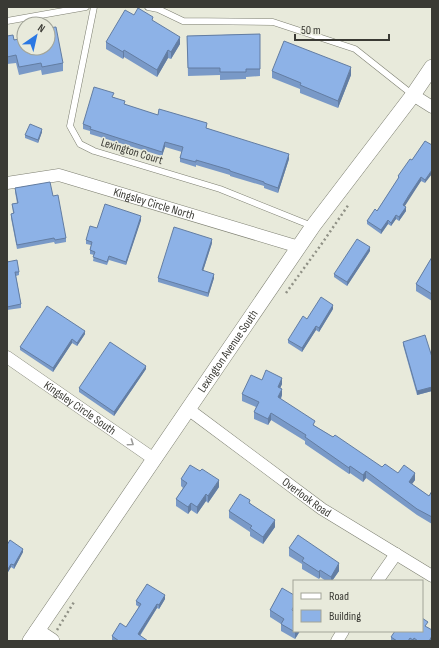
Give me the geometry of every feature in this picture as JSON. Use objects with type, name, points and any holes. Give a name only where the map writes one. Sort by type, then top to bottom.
[{"type":"street","name":"Lexington Avenue South","points":[[34,636],[313,226],[413,95],[432,67]]},
{"type":"street","points":[[413,95],[432,107]]},
{"type":"street","name":"Kingsley Circle North","points":[[7,183],[59,175],[299,247]]},
{"type":"street","name":"Kingsley Circle South","points":[[7,357],[154,459]]},
{"type":"street","name":"Overlook Road","points":[[188,409],[322,509],[432,576]]},
{"type":"street","points":[[378,580],[396,554]]},
{"type":"street","points":[[336,641],[342,632]]},
{"type":"street","points":[[34,636],[52,641]]},
{"type":"lane","points":[[7,21],[86,7]]},
{"type":"lane","name":"Lexington Court","points":[[94,7],[70,126],[80,144],[94,151],[220,189],[313,226]]},
{"type":"lane","points":[[148,7],[158,9],[183,21],[273,22],[347,46],[355,49],[413,95]]},
{"type":"building","points":[[138,8],[153,17],[152,20],[180,37],[171,52],[168,50],[157,70],[124,50],[123,52],[106,42],[125,10],[134,15]]},
{"type":"building","points":[[56,27],[63,63],[42,67],[41,63],[19,67],[16,56],[56,56]]},
{"type":"building","points":[[260,34],[260,69],[246,69],[246,72],[220,72],[220,68],[188,68],[187,36]]},
{"type":"building","points":[[13,35],[14,40],[16,40],[16,55],[7,57],[7,36]]},
{"type":"building","points":[[284,41],[351,67],[338,101],[272,71]]},
{"type":"building","points":[[94,87],[114,93],[112,97],[125,101],[124,104],[158,115],[159,109],[207,123],[206,128],[289,154],[278,188],[230,170],[196,160],[196,162],[180,158],[183,147],[165,142],[162,152],[90,129],[91,127],[83,124]]},
{"type":"building","points":[[30,124],[42,129],[38,140],[25,135]]},
{"type":"building","points":[[425,141],[432,145],[432,170],[425,180],[421,177],[403,205],[406,207],[399,217],[396,215],[391,223],[388,220],[381,230],[367,221],[375,209],[377,211],[399,177],[398,176],[410,159],[412,160]]},
{"type":"building","points":[[50,182],[53,196],[58,195],[66,238],[55,240],[54,238],[17,245],[11,214],[14,213],[12,204],[18,203],[15,188]]},
{"type":"building","points":[[105,204],[141,216],[126,262],[109,256],[107,262],[93,257],[95,252],[90,250],[92,242],[86,240],[90,226],[97,228]]},
{"type":"building","points":[[174,227],[212,239],[202,270],[214,274],[208,293],[158,278]]},
{"type":"building","points":[[357,239],[370,247],[347,282],[334,274]]},
{"type":"building","points":[[432,257],[432,294],[416,284]]},
{"type":"building","points":[[17,260],[19,272],[15,272],[21,304],[7,307],[7,262]]},
{"type":"building","points":[[321,297],[333,305],[319,328],[316,326],[302,348],[288,340],[303,316],[307,319]]},
{"type":"building","points":[[47,306],[85,331],[77,343],[72,339],[53,368],[20,347]]},
{"type":"building","points":[[425,335],[432,357],[432,387],[417,391],[403,342]]},
{"type":"building","points":[[110,342],[146,366],[114,412],[79,388]]},
{"type":"building","points":[[266,370],[282,378],[278,387],[282,389],[278,397],[315,421],[313,425],[333,437],[335,435],[382,467],[385,464],[398,473],[404,465],[415,473],[409,482],[429,496],[432,491],[432,517],[417,509],[366,471],[363,475],[350,466],[349,468],[305,437],[306,435],[271,413],[268,419],[254,412],[259,402],[242,394],[251,375],[262,380]]},
{"type":"building","points":[[190,465],[200,471],[202,469],[219,480],[208,496],[206,494],[197,507],[191,503],[188,507],[176,499],[187,483],[181,479]]},
{"type":"building","points":[[240,494],[250,500],[249,503],[275,520],[263,537],[250,528],[252,526],[229,511]]},
{"type":"building","points":[[298,535],[339,563],[331,577],[320,570],[319,572],[302,561],[304,558],[289,548]]},
{"type":"building","points":[[10,540],[23,549],[14,565],[11,564],[8,569],[7,545]]},
{"type":"building","points":[[147,584],[165,595],[159,605],[157,604],[138,634],[148,641],[119,641],[112,636],[120,623],[126,627],[141,604],[136,601]]},
{"type":"building","points":[[282,588],[293,594],[293,631],[281,624],[284,619],[270,610]]},
{"type":"building","points":[[423,619],[428,622],[425,626],[432,630],[432,636],[429,641],[418,641],[414,638],[413,640],[410,638],[408,641],[397,641],[391,637],[394,632],[423,632]]}]
